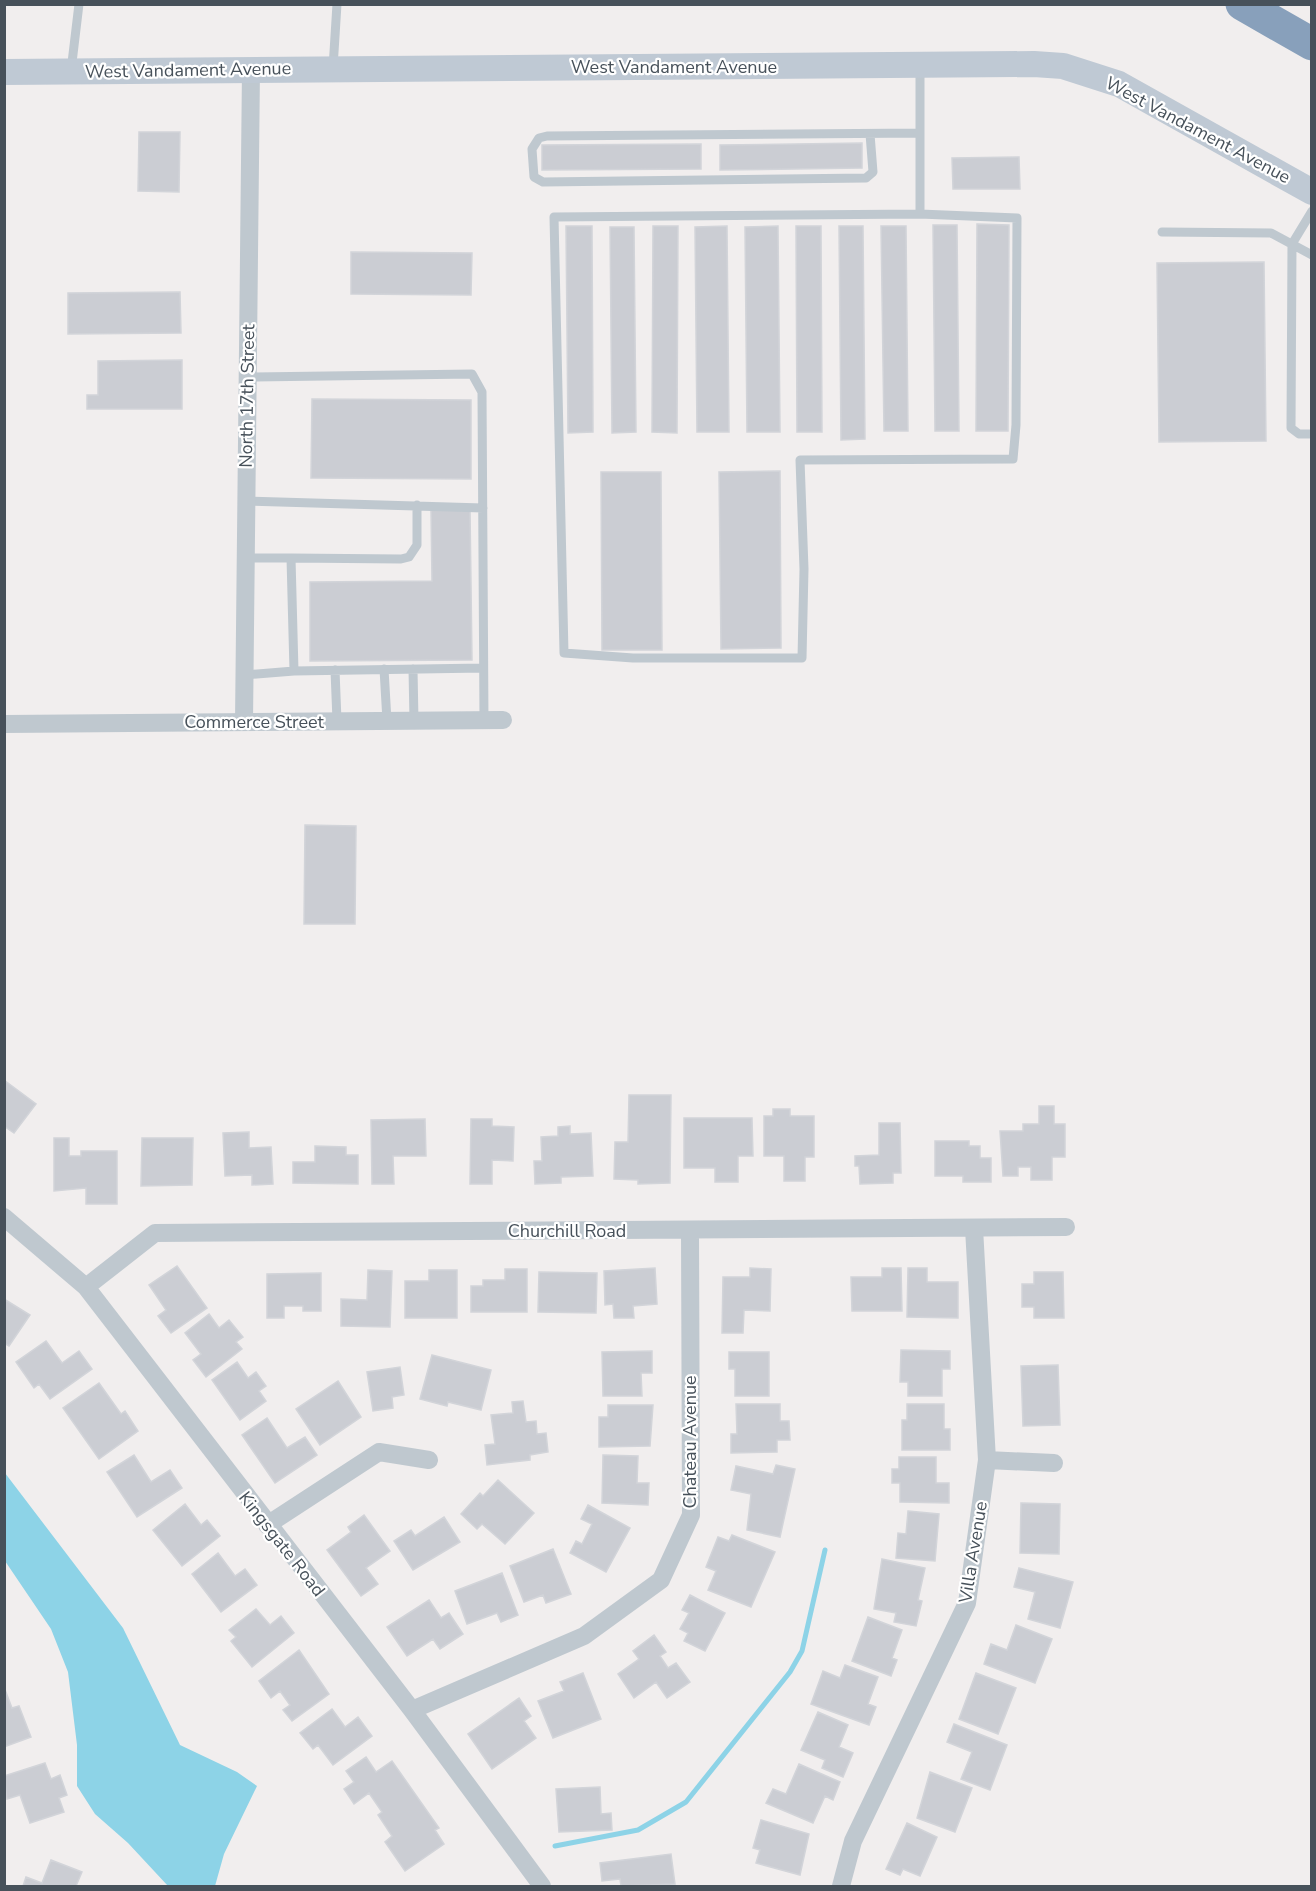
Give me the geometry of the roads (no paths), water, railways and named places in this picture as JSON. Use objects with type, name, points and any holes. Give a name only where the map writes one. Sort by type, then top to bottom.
[{"type":"highway","points":[[1242,4],[1311,44]]},
{"type":"street","name":"West Vandament Avenue","points":[[4,72],[1034,64],[1063,66],[1094,74],[1150,99],[1311,192]]},
{"type":"street","name":"North 17th Street","points":[[244,722],[251,69]]},
{"type":"street","name":"Commerce Street","points":[[4,724],[504,720]]},
{"type":"street","name":"Kingsgate Road","points":[[4,1217],[86,1287],[267,1525],[412,1710],[542,1887]]},
{"type":"street","name":"Churchill Road","points":[[86,1287],[155,1233],[1066,1227]]},
{"type":"street","name":"Villa Avenue","points":[[841,1887],[854,1841],[967,1603],[987,1460],[974,1228]]},
{"type":"street","name":"Chateau Avenue","points":[[412,1710],[584,1636],[661,1580],[691,1515],[690,1231]]},
{"type":"street","points":[[267,1525],[379,1452],[429,1460]]},
{"type":"street","points":[[987,1460],[1054,1463]]},
{"type":"lane","points":[[71,71],[79,4]]},
{"type":"lane","points":[[333,68],[337,4]]},
{"type":"lane","points":[[920,66],[920,214]]},
{"type":"lane","points":[[870,134],[873,172],[866,178],[543,183],[534,177],[532,149],[539,138],[546,136],[920,133]]},
{"type":"lane","points":[[1311,211],[1292,244],[1291,428],[1299,434],[1311,434]]},
{"type":"lane","points":[[920,214],[1017,218],[1016,425],[1013,459],[800,460],[804,569],[802,658],[633,658],[564,653],[554,217],[920,214]]},
{"type":"lane","points":[[1162,232],[1271,233],[1311,255]]},
{"type":"lane","points":[[248,377],[472,374],[482,392],[484,721]]},
{"type":"lane","points":[[246,501],[483,508]]},
{"type":"lane","points":[[246,558],[401,559],[409,557],[417,544],[417,506]]},
{"type":"lane","points":[[291,558],[294,670]]},
{"type":"lane","points":[[245,675],[294,670],[483,668]]},
{"type":"lane","points":[[384,669],[387,721]]},
{"type":"lane","points":[[413,669],[414,721]]},
{"type":"lane","points":[[335,670],[337,722]]},
{"type":"water","points":[[5,1473],[123,1628],[180,1745],[237,1772],[257,1786],[224,1854],[215,1886],[168,1886],[128,1843],[95,1814],[77,1786],[77,1745],[68,1672],[51,1629],[5,1561]]},
{"type":"waterway","points":[[555,1846],[638,1830],[686,1802],[790,1672],[802,1651],[825,1550]]}]
